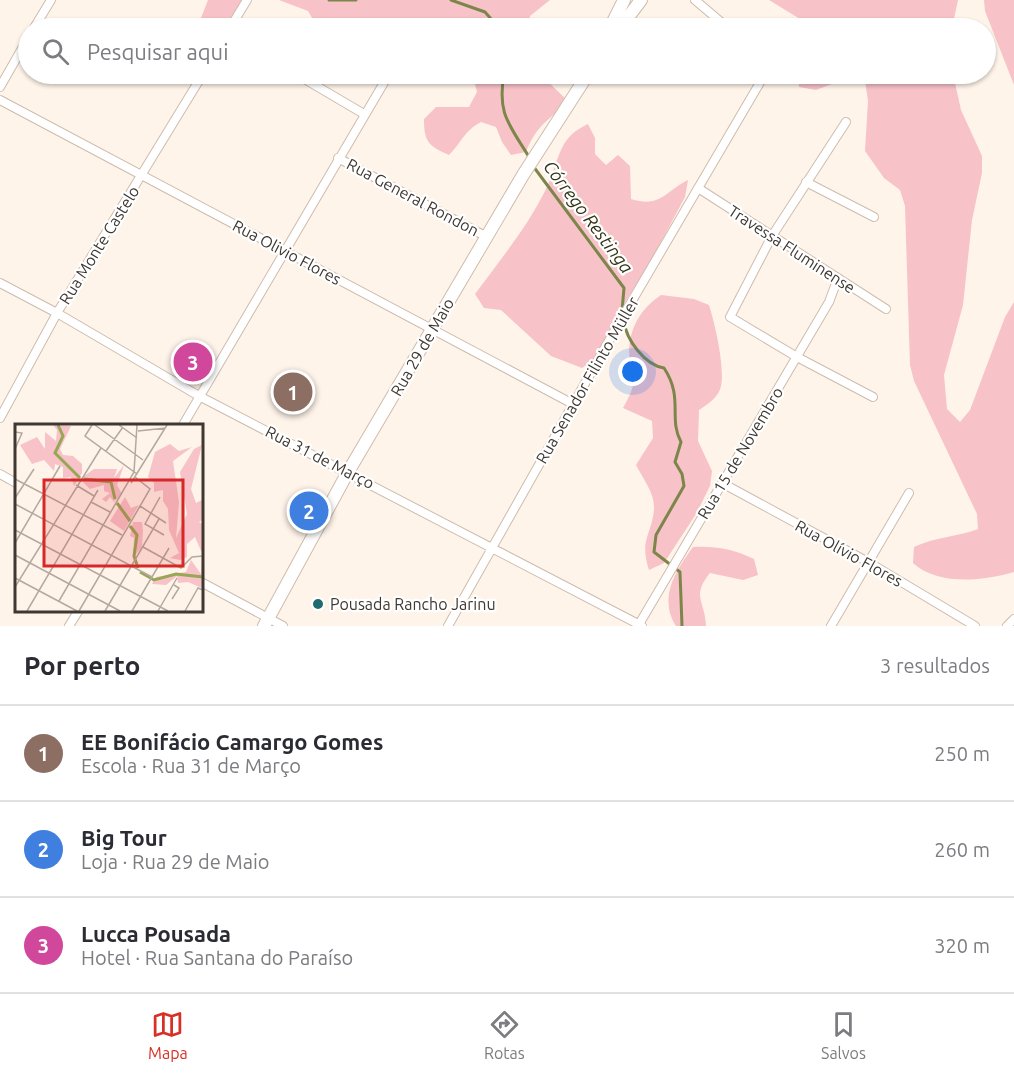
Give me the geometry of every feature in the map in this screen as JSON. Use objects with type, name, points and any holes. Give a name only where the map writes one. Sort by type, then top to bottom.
[{"type":"main road","points":[[615,18],[624,0]]},
{"type":"main road","points":[[628,18],[641,0]]},
{"type":"main road","name":"Rua 29 de Maio","points":[[266,622],[348,472],[523,175],[582,84]]},
{"type":"street","points":[[40,18],[51,0]]},
{"type":"street","points":[[236,18],[247,0]]},
{"type":"street","points":[[695,0],[716,18]]},
{"type":"street","points":[[0,87],[18,56]]},
{"type":"street","name":"Rua Monte Castelo","points":[[0,418],[57,313],[197,84]]},
{"type":"street","points":[[313,84],[364,114]]},
{"type":"street","points":[[184,424],[383,84]]},
{"type":"street","name":"Rua Senador Filinto Müller","points":[[448,626],[619,323],[759,84]]},
{"type":"street","name":"Rua Olivio Flores","points":[[0,100],[573,404]]},
{"type":"street","points":[[846,122],[772,236],[730,317],[796,357],[873,397]]},
{"type":"street","name":"Rua General Rondon","points":[[338,158],[487,237]]},
{"type":"street","points":[[807,182],[874,217]]},
{"type":"street","name":"Travessa Fluminense","points":[[698,189],[886,309]]},
{"type":"street","name":"Rua 15 de Novembro","points":[[640,625],[676,560],[829,303],[838,278]]},
{"type":"street","name":"Rua 31 de Março","points":[[0,284],[57,313],[199,396],[640,625]]},
{"type":"street","points":[[0,474],[15,482]]},
{"type":"street","name":"Rua Olívio Flores","points":[[722,483],[868,562],[975,626]]},
{"type":"street","points":[[831,626],[909,493]]},
{"type":"street","points":[[202,583],[266,622],[283,626]]},
{"type":"street","points":[[69,626],[78,611]]},
{"type":"street","points":[[1007,626],[1014,618]]},
{"type":"shaded area","points":[[208,0],[242,0],[230,18],[201,18]]},
{"type":"shaded area","points":[[279,0],[550,0],[530,18],[312,18],[308,11]]},
{"type":"shaded area","points":[[769,0],[958,0],[954,18],[798,18]]},
{"type":"shaded area","points":[[984,0],[1014,0],[1014,85],[996,39],[996,18],[988,18]]},
{"type":"shaded area","points":[[475,84],[550,84],[568,101],[539,129],[526,152],[511,155],[496,127],[481,122],[467,133],[449,155],[436,149],[426,138],[424,119],[436,107],[469,107],[477,92]]},
{"type":"shaded area","points":[[799,84],[832,84],[816,90],[799,87]]},
{"type":"shaded area","points":[[865,84],[955,84],[961,110],[982,156],[982,173],[972,220],[963,305],[944,375],[947,409],[960,422],[970,410],[1005,317],[1014,302],[1014,572],[989,578],[961,580],[935,575],[913,563],[914,547],[978,529],[977,514],[914,381],[910,365],[905,206],[900,190],[884,178],[865,151],[868,101]]},
{"type":"shaded area","points":[[588,124],[595,138],[595,154],[606,165],[618,155],[630,166],[631,199],[649,202],[656,200],[688,180],[685,197],[654,255],[618,314],[595,359],[582,368],[551,356],[501,310],[484,308],[475,294],[538,205],[564,144],[575,132]]},
{"type":"shaded area","points":[[661,295],[694,299],[709,305],[719,346],[722,378],[718,394],[699,410],[698,441],[712,471],[710,486],[696,514],[664,563],[649,570],[645,551],[654,503],[651,492],[636,465],[653,438],[652,421],[623,408],[634,382],[629,353],[635,325],[645,308]]},
{"type":"shaded area","points":[[693,547],[724,549],[754,559],[758,575],[743,580],[710,573],[700,593],[706,626],[676,626],[669,605],[671,585]]},
{"type":"waterway","name":"Córrego Restinga","points":[[329,0],[356,0]]},
{"type":"waterway","name":"Córrego Restinga","points":[[451,0],[485,12],[490,18]]},
{"type":"waterway","name":"Córrego Restinga","points":[[503,84],[502,99],[506,118],[529,157]]},
{"type":"waterway","name":"Córrego Restinga","points":[[533,166],[624,288],[622,311]]},
{"type":"waterway","name":"Córrego Restinga","points":[[624,321],[628,336],[638,350],[650,362],[664,368],[670,379],[675,398],[677,433],[681,442],[675,462],[682,474],[684,486],[656,535],[654,552],[680,572],[682,626]]},
{"type":"place","name":"Lucca Pousada","points":[[193,362]]},
{"type":"place","name":"EE Bonifácio Camargo Gomes","points":[[293,392]]},
{"type":"place","name":"Big Tour","points":[[309,511]]},
{"type":"place","name":"Pousada Rancho Jarinu","points":[[318,604]]}]
